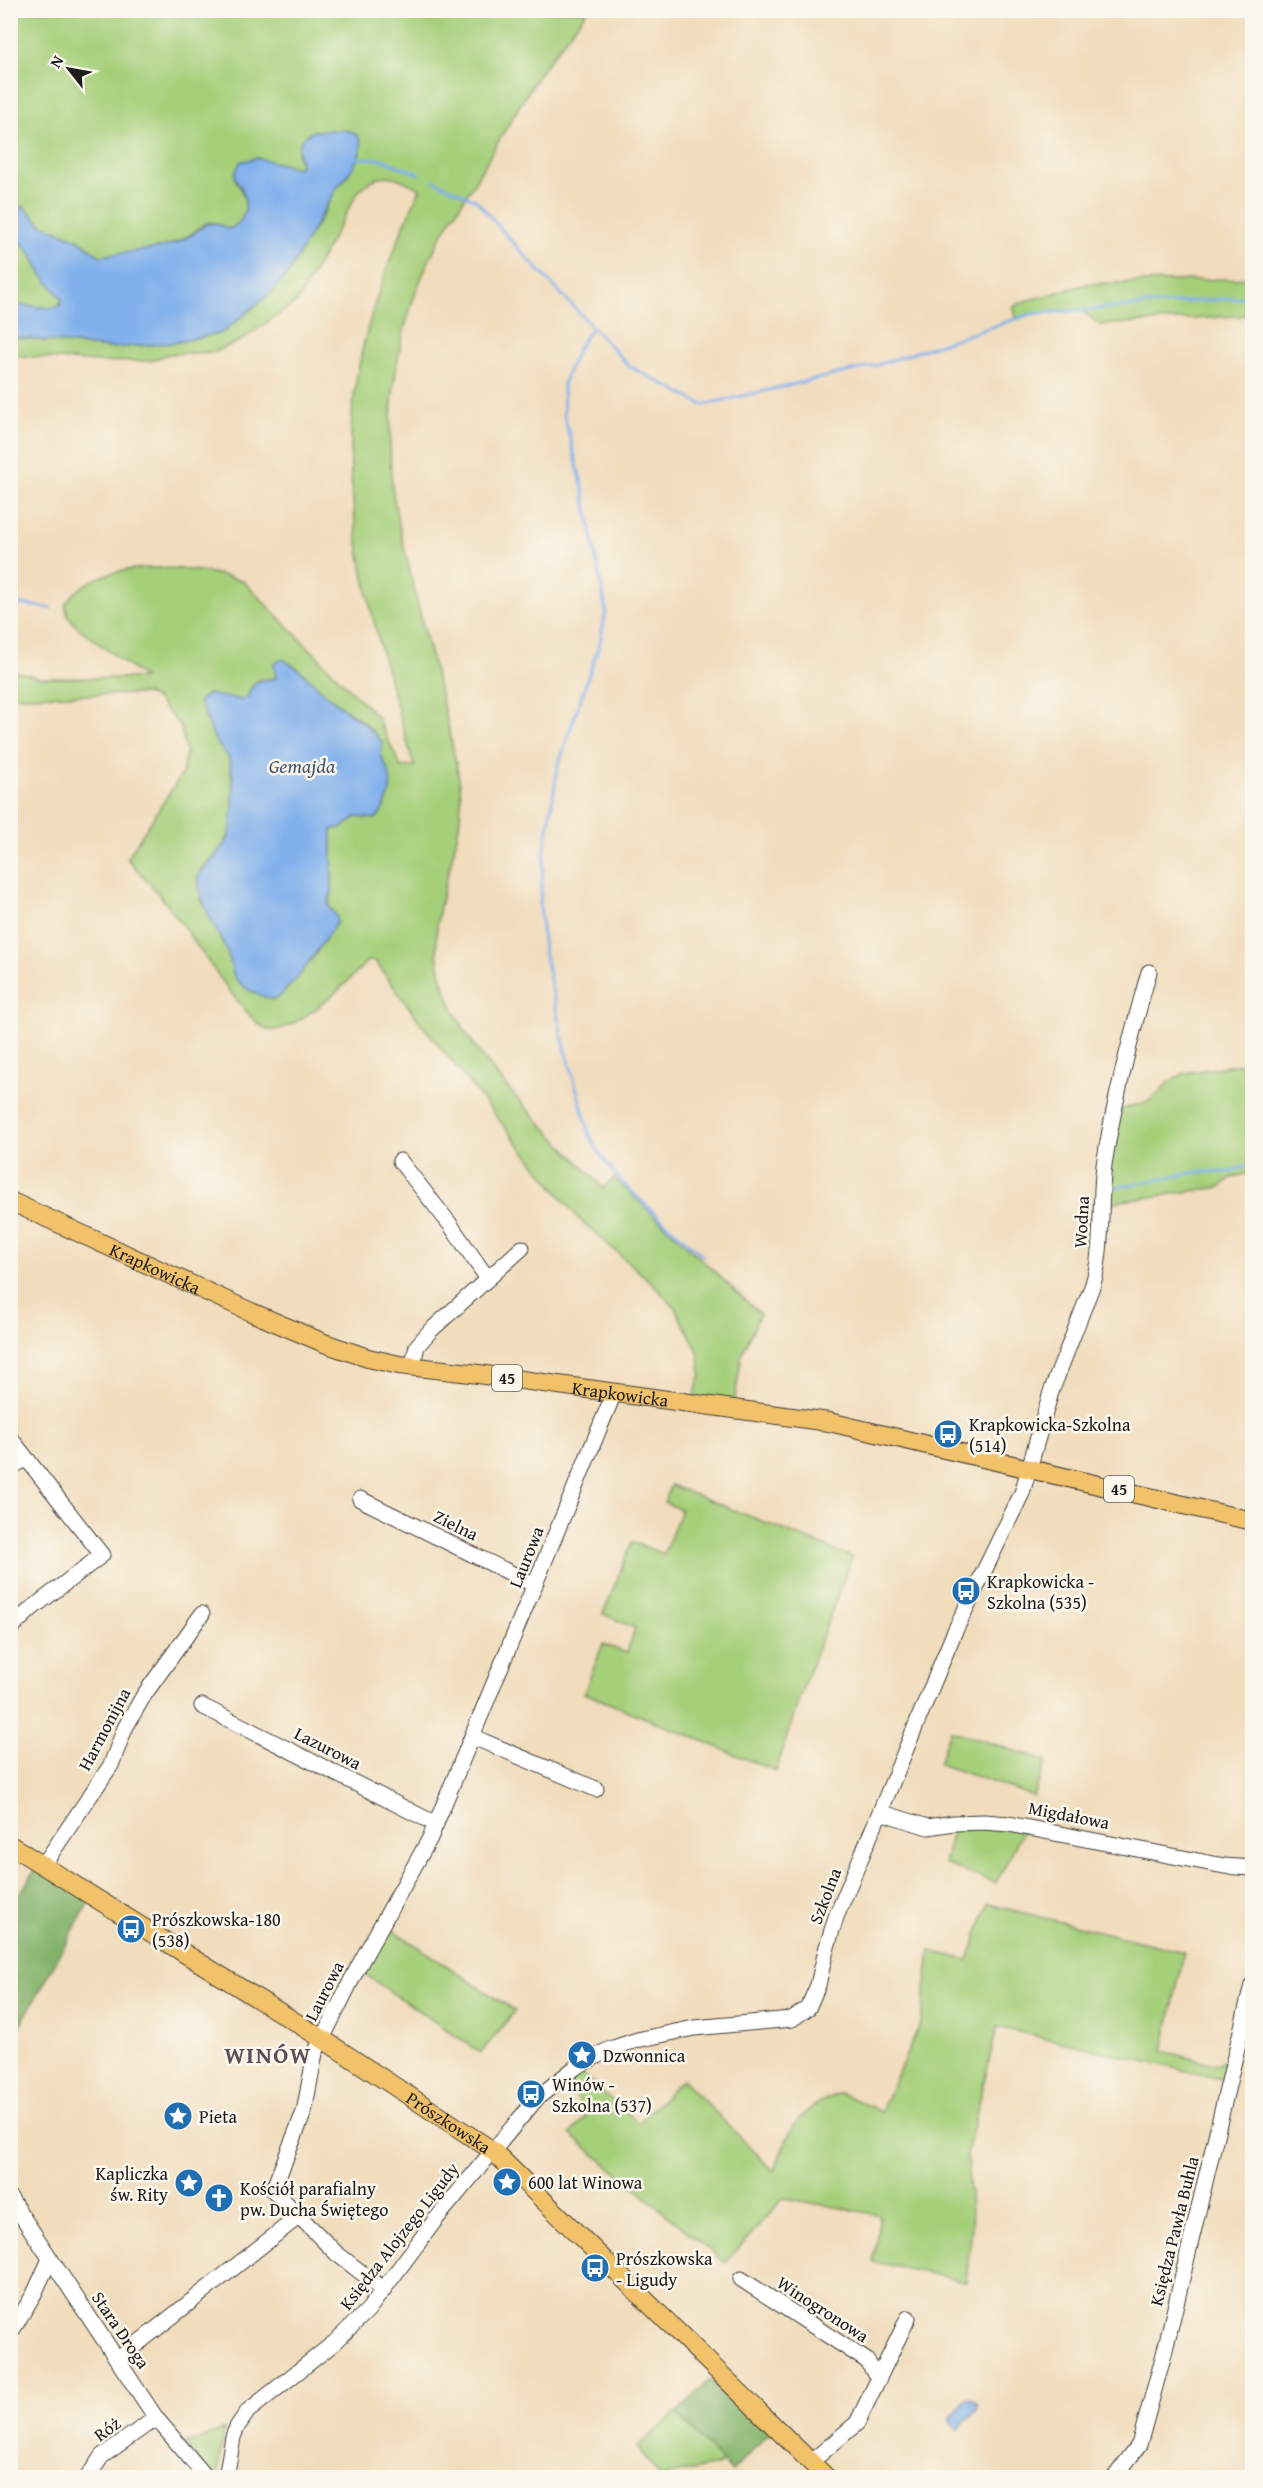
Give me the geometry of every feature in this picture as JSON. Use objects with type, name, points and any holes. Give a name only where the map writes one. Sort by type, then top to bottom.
[{"type":"main road","name":"Krapkowicka","points":[[10,1201],[324,1343],[368,1358],[412,1366],[829,1422],[1252,1521]]},
{"type":"main road","name":"Prószkowska","points":[[10,1845],[321,2038],[493,2151],[827,2478]]},
{"type":"street","name":"Wodna","points":[[1031,1468],[1051,1392],[1098,1267],[1104,1165],[1117,1099],[1149,972]]},
{"type":"street","points":[[400,1161],[449,1223],[488,1279]]},
{"type":"street","points":[[412,1366],[417,1346],[522,1248]]},
{"type":"street","name":"Laurowa","points":[[298,2217],[273,2190],[304,2112],[314,2056],[321,2038],[436,1824],[614,1393]]},
{"type":"street","points":[[10,1629],[31,1609],[102,1555],[12,1440]]},
{"type":"street","points":[[10,1468],[21,1461],[28,1461]]},
{"type":"street","name":"Szkolna","points":[[493,2151],[537,2098],[576,2067],[610,2049],[637,2040],[694,2028],[792,2019],[808,2008],[818,1985],[836,1917],[954,1633],[1022,1493],[1031,1468]]},
{"type":"street","name":"Zielna","points":[[360,1499],[535,1585]]},
{"type":"street","name":"Harmonijna","points":[[44,1864],[111,1765],[125,1728],[144,1695],[202,1614]]},
{"type":"street","name":"Lazurowa","points":[[202,1706],[436,1824]]},
{"type":"street","points":[[473,1737],[596,1789]]},
{"type":"street","name":"Migdałowa","points":[[880,1812],[928,1827],[954,1823],[1009,1824],[1224,1866],[1252,1868]]},
{"type":"street","name":"Księdza Pawła Buhla","points":[[1114,2478],[1139,2445],[1164,2354],[1252,1985]]},
{"type":"street","name":"Księdza Alojzego Ligudy","points":[[226,2478],[233,2437],[248,2411],[347,2332],[384,2290],[436,2218],[493,2151]]},
{"type":"street","name":"Stara Droga","points":[[10,2198],[156,2418],[207,2478]]},
{"type":"street","points":[[118,2359],[298,2217],[336,2253],[384,2290]]},
{"type":"street","points":[[10,2334],[34,2294],[50,2259]]},
{"type":"street","name":"Winogronowa","points":[[741,2279],[866,2360],[879,2379]]},
{"type":"street","name":"Winogronowa","points":[[811,2462],[857,2423],[908,2318]]},
{"type":"street","name":"Róż","points":[[87,2478],[102,2456],[156,2418]]},
{"type":"green space","points":[[10,11],[587,11],[539,74],[440,238],[412,303],[397,363],[390,455],[393,496],[448,725],[461,798],[457,835],[437,926],[439,964],[450,1001],[469,1036],[520,1102],[603,1188],[614,1178],[760,1314],[742,1354],[733,1409],[692,1404],[701,1373],[698,1351],[675,1308],[654,1285],[579,1219],[420,1022],[375,961],[367,961],[321,1004],[292,1024],[268,1030],[259,1025],[246,1012],[166,903],[127,858],[182,774],[186,753],[181,727],[156,699],[146,694],[11,696],[11,670],[41,678],[144,678],[77,627],[68,616],[65,605],[75,593],[93,580],[112,573],[157,568],[204,572],[243,581],[377,717],[401,767],[414,766],[366,588],[352,497],[351,451],[353,405],[362,349],[387,268],[420,189],[394,177],[373,179],[358,192],[297,302],[240,341],[215,352],[168,354],[150,361],[96,362],[11,355],[11,337],[110,348],[172,343],[222,333],[256,305],[320,220],[336,189],[346,178],[360,153],[350,131],[313,131],[297,153],[301,164],[297,168],[257,158],[235,179],[245,201],[244,214],[236,225],[228,229],[209,222],[183,239],[161,248],[100,256],[79,240],[41,224],[23,206],[11,218]],"holes":[[[295,666],[329,697],[366,724],[383,743],[380,756],[388,770],[362,817],[356,817],[342,828],[332,829],[332,892],[329,908],[333,911],[317,953],[277,999],[270,999],[230,961],[227,950],[201,899],[200,870],[218,853],[230,834],[233,819],[233,789],[229,758],[216,742],[199,701],[208,694],[242,700],[248,696],[258,681],[276,678],[275,668]]]},
{"type":"green space","points":[[10,231],[30,252],[41,273],[62,298],[59,306],[50,308],[11,304]]},
{"type":"green space","points":[[1252,278],[1252,315],[1100,325],[1081,310],[1031,314],[1017,319],[1013,307],[1022,302],[1087,284]]},
{"type":"green space","points":[[1252,1062],[1252,1172],[1231,1178],[1220,1187],[1101,1204],[1115,1111],[1149,1101],[1170,1081],[1185,1073]]},
{"type":"green space","points":[[671,1485],[852,1557],[800,1696],[776,1771],[584,1693],[603,1644],[627,1653],[635,1628],[603,1614],[632,1542],[664,1554],[681,1510],[664,1502]]},
{"type":"green space","points":[[950,1730],[1047,1761],[1033,1796],[939,1764]]},
{"type":"green space","points":[[954,1823],[1025,1827],[996,1883],[944,1864]]},
{"type":"green space","points":[[40,1862],[93,1895],[11,2042],[11,1908]]},
{"type":"green space","points":[[988,1904],[1184,1952],[1163,2051],[1217,2065],[1236,2054],[1230,2081],[997,2027],[967,2154],[972,2227],[966,2281],[873,2262],[880,2215],[784,2198],[725,2263],[570,2134],[586,2117],[565,2075],[574,2068],[639,2123],[682,2079],[774,2171],[796,2123],[804,2114],[825,2100],[840,2093],[881,2111],[921,2022],[930,1951],[968,1960]]},
{"type":"green space","points":[[382,1923],[515,2011],[481,2053],[357,1969]]},
{"type":"green space","points":[[710,2380],[775,2427],[732,2472],[676,2413]]},
{"type":"green space","points":[[676,2413],[724,2463],[661,2477],[637,2447]]},
{"type":"green space","points":[[224,2429],[218,2474],[212,2476],[185,2444]]},
{"type":"water","points":[[313,131],[352,132],[359,137],[361,144],[357,160],[336,189],[288,274],[273,291],[222,333],[172,343],[110,348],[11,337],[11,304],[50,308],[59,306],[62,299],[41,273],[30,252],[11,231],[11,218],[23,206],[41,224],[79,240],[100,256],[158,248],[177,243],[206,224],[216,223],[228,229],[239,223],[245,208],[244,195],[235,176],[240,162],[257,158],[297,168],[301,164],[299,153],[301,141]]},
{"type":"water","name":"Gemajda","points":[[282,659],[301,672],[377,736],[383,743],[381,754],[391,783],[384,808],[376,819],[356,817],[342,828],[332,829],[332,892],[328,902],[329,908],[336,915],[337,922],[300,975],[277,999],[255,993],[236,979],[228,953],[201,895],[198,876],[225,844],[230,834],[233,778],[229,758],[216,742],[199,701],[208,694],[242,700],[248,696],[255,683],[276,678],[274,664]]},
{"type":"water","points":[[967,2398],[973,2399],[978,2405],[977,2410],[958,2429],[953,2426],[950,2419]]},
{"type":"waterway","points":[[358,158],[381,159],[419,174]]},
{"type":"waterway","points":[[433,180],[476,200],[629,366],[703,405],[877,365],[1031,314],[1252,297]]},
{"type":"waterway","points":[[592,327],[577,350],[563,384],[564,415],[583,488],[606,611],[600,642],[558,766],[545,847],[540,905],[544,951],[562,1037],[590,1136],[612,1170],[625,1185],[703,1256]]},
{"type":"waterway","points":[[10,603],[51,608]]},
{"type":"waterway","points":[[1113,1188],[1197,1172],[1230,1172],[1252,1164]]},
{"type":"place","name":"Krapkowicka-Szkolna (514)","points":[[948,1434]]},
{"type":"place","name":"Krapkowicka - Szkolna (535)","points":[[966,1591]]},
{"type":"place","name":"Prószkowska-180 (538)","points":[[131,1929]]},
{"type":"place","name":"Dzwonnica","points":[[582,2055]]},
{"type":"place","name":"Winów - Szkolna (537)","points":[[531,2094]]},
{"type":"place","name":"Pieta","points":[[178,2116]]},
{"type":"place","name":"600 lat Winowa","points":[[507,2182]]},
{"type":"place","name":"Kapliczka św. Rity","points":[[189,2183]]},
{"type":"place","name":"Kościół parafialny pw. Ducha Świętego","points":[[219,2198]]},
{"type":"place","name":"Prószkowska - Ligudy","points":[[595,2268]]},
{"type":"district","name":"WINÓW","points":[[268,2054]]}]
